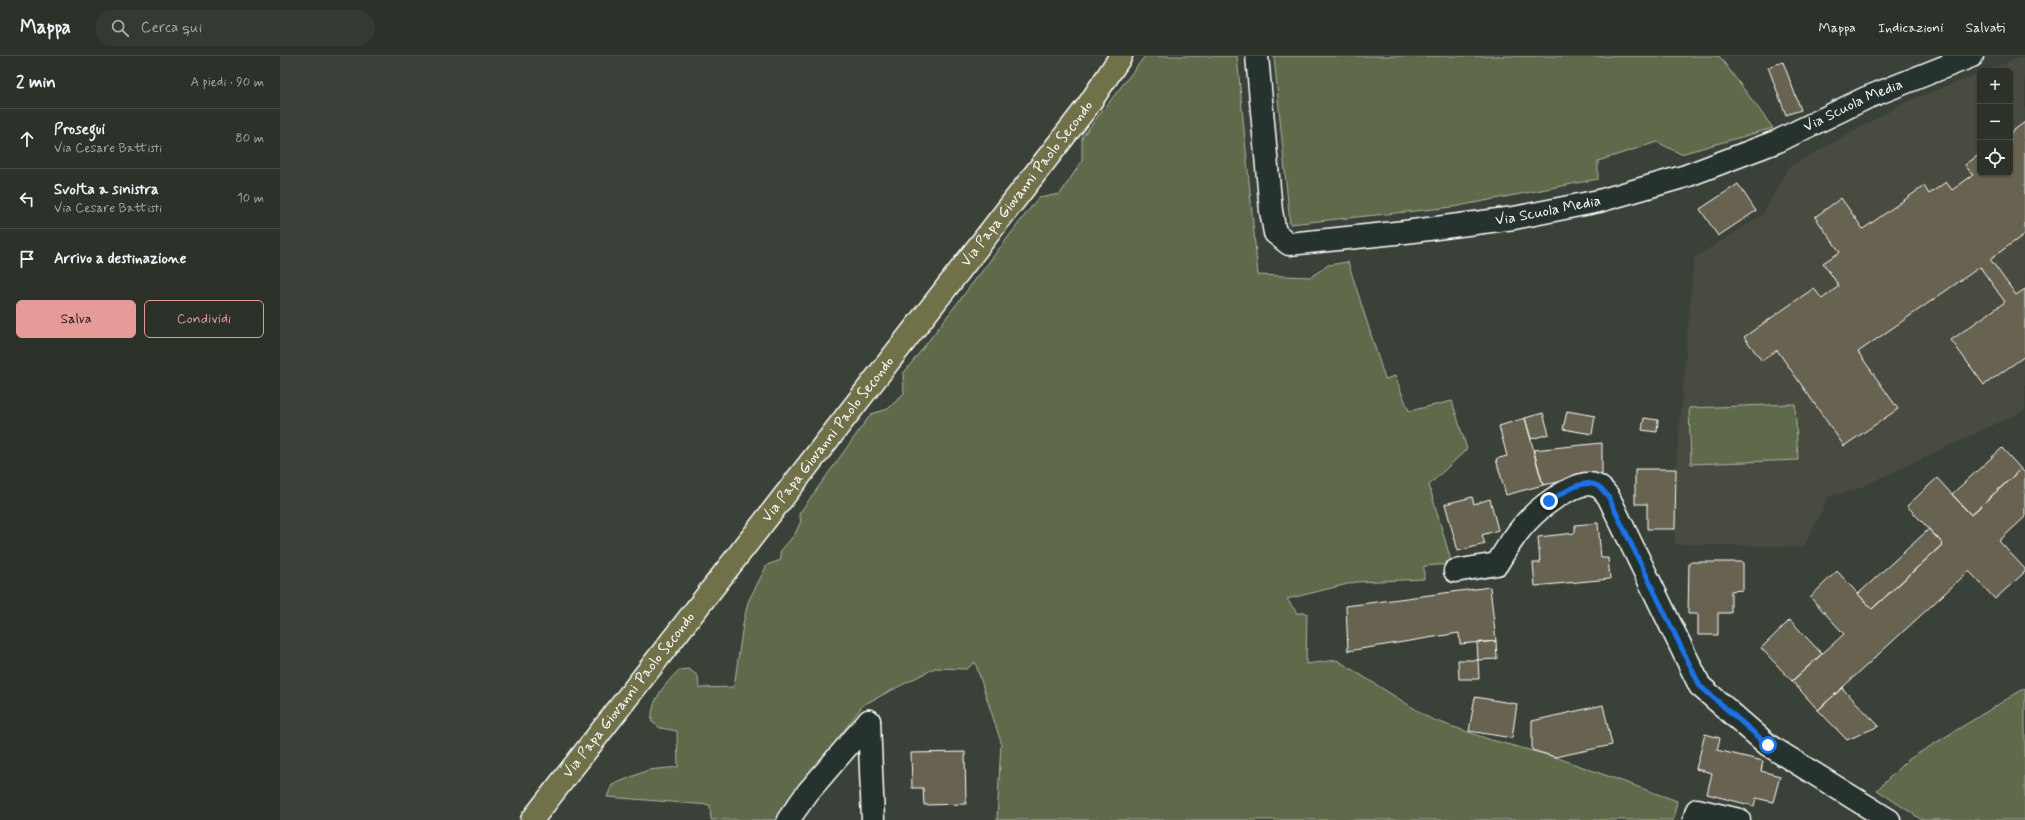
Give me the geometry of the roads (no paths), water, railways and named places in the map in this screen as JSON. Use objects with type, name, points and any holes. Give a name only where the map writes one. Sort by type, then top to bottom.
[{"type":"main road","name":"Via Papa Giovanni Paolo Secondo","points":[[532,820],[1087,107],[1121,56]]},
{"type":"street","name":"Via Scuola Media","points":[[1257,57],[1271,211],[1275,233],[1289,244],[1405,232],[1514,218],[1600,201],[1686,176],[1778,141],[1866,98],[1972,56]]},
{"type":"street","points":[[1455,571],[1497,564],[1514,535],[1529,518],[1549,501],[1576,487],[1586,484],[1598,486],[1608,496],[1700,686],[1768,745],[1889,820]]},
{"type":"street","points":[[788,820],[808,792],[869,721],[872,820]]},
{"type":"street","points":[[1694,820],[1697,810],[1739,820]]}]
